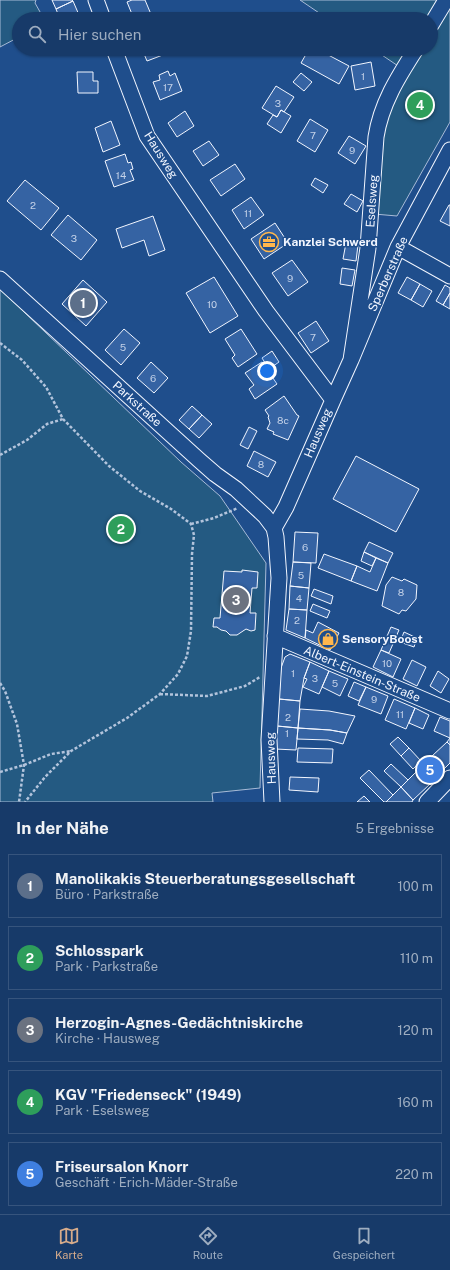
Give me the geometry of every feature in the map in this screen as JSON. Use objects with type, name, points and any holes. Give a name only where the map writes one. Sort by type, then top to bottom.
[{"type":"street","points":[[96,0],[100,12]]},
{"type":"street","points":[[438,13],[446,0]]},
{"type":"street","name":"Hausweg","points":[[117,56],[147,136],[266,311],[333,400],[286,507],[274,528],[277,544],[279,578],[269,740],[272,802]]},
{"type":"street","name":"Eselsweg","points":[[351,360],[368,248],[376,137],[379,120],[388,97],[412,56]]},
{"type":"street","name":"Sperberstraße","points":[[333,400],[398,247],[450,150]]},
{"type":"street","points":[[398,247],[450,276]]},
{"type":"street","name":"Parkstraße","points":[[0,279],[199,460],[250,501],[265,516],[274,528]]},
{"type":"street","name":"Albert-Einstein-Straße","points":[[275,636],[450,711]]},
{"type":"street","points":[[427,802],[450,778]]},
{"type":"path","points":[[0,343],[22,360],[46,388],[63,419],[109,466],[140,491],[171,509],[191,524],[194,535],[192,554],[191,631],[187,656],[178,674],[160,694],[127,718],[71,751],[45,777],[25,802]]},
{"type":"path","points":[[0,455],[27,440],[47,424],[63,419]]},
{"type":"path","points":[[191,524],[214,518],[250,501]]},
{"type":"path","points":[[160,694],[207,696],[245,686],[273,670]]},
{"type":"path","points":[[0,683],[5,691],[17,724],[24,765],[19,802]]},
{"type":"path","points":[[0,772],[24,765],[51,754],[71,751]]},
{"type":"shaded area","points":[[0,0],[36,0],[35,3],[40,12],[12,12],[12,41],[0,47]]},
{"type":"shaded area","points":[[300,0],[450,0],[450,122],[397,216],[374,214],[386,116],[407,72],[383,56],[438,56],[438,12],[318,12]]},
{"type":"shaded area","points":[[0,289],[181,462],[220,496],[266,563],[260,788],[212,793],[213,802],[0,802]]},
{"type":"building","points":[[52,0],[72,0],[73,1],[56,9]]},
{"type":"building","points":[[132,0],[145,0],[150,12],[131,12],[127,2]]},
{"type":"building","points":[[73,1],[78,12],[57,12],[56,9]]},
{"type":"building","points":[[145,56],[160,56],[147,61]]},
{"type":"building","points":[[305,56],[330,56],[349,66],[339,84],[301,63]]},
{"type":"building","points":[[371,62],[375,86],[355,90],[351,66]]},
{"type":"building","points":[[168,71],[170,76],[175,73],[182,91],[160,100],[153,82],[160,80],[159,75]]},
{"type":"building","points":[[77,72],[93,72],[93,81],[98,81],[98,93],[78,93]]},
{"type":"building","points":[[301,73],[312,82],[304,91],[293,82]]},
{"type":"building","points":[[276,86],[294,97],[284,112],[281,110],[277,117],[262,108]]},
{"type":"building","points":[[281,110],[291,116],[281,133],[267,124],[273,115],[277,117]]},
{"type":"building","points":[[185,111],[194,126],[177,137],[168,123]]},
{"type":"building","points":[[310,119],[328,130],[315,152],[297,141]]},
{"type":"building","points":[[111,121],[120,145],[103,152],[95,128]]},
{"type":"building","points":[[349,136],[366,146],[355,164],[338,153]]},
{"type":"building","points":[[209,141],[219,155],[203,166],[193,151]]},
{"type":"building","points":[[125,154],[128,163],[131,162],[133,169],[130,170],[134,180],[114,187],[105,161]]},
{"type":"building","points":[[235,164],[245,179],[221,196],[210,180]]},
{"type":"building","points":[[315,178],[328,185],[323,193],[311,185]]},
{"type":"building","points":[[25,180],[59,208],[41,230],[7,201]]},
{"type":"building","points":[[351,194],[363,201],[357,212],[344,204]]},
{"type":"building","points":[[251,197],[264,215],[244,229],[232,210]]},
{"type":"building","points":[[450,205],[450,226],[440,221]]},
{"type":"building","points":[[68,215],[97,240],[81,260],[51,235]]},
{"type":"building","points":[[153,216],[165,250],[149,256],[144,240],[122,248],[116,229]]},
{"type":"building","points":[[275,223],[288,243],[264,259],[251,239]]},
{"type":"building","points":[[346,243],[358,245],[356,261],[343,259]]},
{"type":"building","points":[[292,260],[308,282],[288,296],[272,273]]},
{"type":"building","points":[[342,268],[355,270],[352,286],[340,284]]},
{"type":"building","points":[[214,277],[238,316],[210,333],[186,293]]},
{"type":"building","points":[[407,277],[420,284],[411,300],[398,293]]},
{"type":"building","points":[[83,280],[107,302],[86,326],[62,304]]},
{"type":"building","points":[[420,284],[432,291],[423,307],[411,300]]},
{"type":"building","points":[[445,285],[450,288],[450,293],[443,305],[436,301]]},
{"type":"building","points":[[450,293],[450,309],[443,305]]},
{"type":"building","points":[[316,321],[329,341],[311,353],[298,333]]},
{"type":"building","points":[[124,329],[140,343],[121,365],[105,350]]},
{"type":"building","points":[[241,329],[257,354],[238,367],[232,358],[235,355],[225,339]]},
{"type":"building","points":[[272,351],[279,362],[269,369],[262,358]]},
{"type":"building","points":[[151,362],[168,378],[154,393],[137,378]]},
{"type":"building","points":[[262,362],[277,384],[255,399],[249,389],[254,385],[245,373]]},
{"type":"building","points":[[284,396],[299,416],[288,440],[273,434],[274,432],[267,429],[270,423],[269,416],[265,410]]},
{"type":"building","points":[[192,406],[202,415],[189,429],[179,420]]},
{"type":"building","points":[[202,415],[212,424],[199,438],[189,429]]},
{"type":"building","points":[[249,427],[257,431],[248,449],[240,445]]},
{"type":"building","points":[[254,451],[276,462],[268,477],[247,466]]},
{"type":"building","points":[[356,456],[419,489],[396,532],[333,499]]},
{"type":"building","points":[[295,532],[318,533],[316,563],[293,562]]},
{"type":"building","points":[[369,542],[393,553],[388,563],[364,552]]},
{"type":"building","points":[[364,552],[376,558],[372,566],[361,561]]},
{"type":"building","points":[[324,554],[357,566],[351,581],[318,568]]},
{"type":"building","points":[[376,558],[388,563],[377,591],[351,581],[357,566],[370,572]]},
{"type":"building","points":[[293,562],[311,563],[309,588],[290,586]]},
{"type":"building","points":[[242,570],[258,572],[257,588],[252,588],[250,613],[256,613],[255,630],[251,631],[246,629],[237,635],[230,635],[226,631],[213,627],[214,618],[220,618],[224,571],[242,572]]},
{"type":"building","points":[[392,577],[402,581],[404,579],[417,585],[416,599],[406,611],[402,610],[399,614],[382,606],[386,585]]},
{"type":"building","points":[[290,586],[309,588],[307,610],[289,609]]},
{"type":"building","points":[[314,589],[333,596],[331,604],[311,596]]},
{"type":"building","points":[[313,604],[330,611],[327,618],[310,611]]},
{"type":"building","points":[[289,609],[307,610],[305,638],[286,630]]},
{"type":"building","points":[[318,622],[339,633],[330,650],[305,638],[306,630],[313,633]]},
{"type":"building","points":[[391,627],[399,630],[389,653],[381,650]]},
{"type":"building","points":[[404,632],[417,638],[414,647],[400,642]]},
{"type":"building","points":[[381,650],[401,659],[393,677],[373,667]]},
{"type":"building","points":[[290,654],[310,662],[304,678],[300,701],[279,699],[281,668],[285,657]]},
{"type":"building","points":[[412,660],[426,667],[417,686],[403,679]]},
{"type":"building","points":[[310,662],[329,671],[319,694],[303,687],[307,679],[304,678]]},
{"type":"building","points":[[329,671],[348,679],[340,696],[322,687]]},
{"type":"building","points":[[438,671],[449,679],[441,693],[430,686]]},
{"type":"building","points":[[354,682],[366,687],[359,701],[348,696]]},
{"type":"building","points":[[366,687],[388,696],[381,714],[358,705]]},
{"type":"building","points":[[279,699],[300,701],[298,728],[277,726]]},
{"type":"building","points":[[394,699],[415,708],[406,729],[385,720]]},
{"type":"building","points":[[415,708],[429,715],[423,729],[409,723]]},
{"type":"building","points":[[300,709],[329,711],[355,716],[347,733],[330,730],[298,728]]},
{"type":"building","points":[[440,717],[450,721],[450,738],[434,731]]},
{"type":"building","points":[[277,726],[298,728],[296,750],[275,749]]},
{"type":"building","points":[[298,728],[330,730],[347,733],[343,744],[328,740],[297,739]]},
{"type":"building","points":[[398,737],[409,748],[401,756],[390,744]]},
{"type":"building","points":[[450,738],[450,745],[447,742]]},
{"type":"building","points":[[447,742],[450,745],[450,763],[444,769],[432,756]]},
{"type":"building","points":[[298,748],[333,749],[332,763],[297,762]]},
{"type":"building","points":[[409,748],[421,761],[413,769],[401,756]]},
{"type":"building","points":[[432,756],[444,769],[430,784],[417,771]]},
{"type":"building","points":[[391,764],[408,780],[401,787],[384,771]]},
{"type":"building","points":[[369,770],[393,795],[386,802],[384,802],[360,778]]},
{"type":"building","points":[[417,771],[430,784],[413,800],[401,787]]},
{"type":"building","points":[[290,777],[319,778],[318,792],[289,790]]},
{"type":"building","points":[[401,787],[413,800],[412,802],[386,802]]},
{"type":"building","points":[[364,796],[370,802],[357,802]]},
{"type":"place","name":"KGV \"Friedenseck\" (1949)","points":[[420,105]]},
{"type":"place","name":"Kanzlei Schwerd","points":[[269,242]]},
{"type":"place","name":"Manolikakis Steuerberatungsgesellschaft","points":[[83,303]]},
{"type":"place","name":"Schlosspark","points":[[121,529]]},
{"type":"place","name":"Herzogin-Agnes-Gedächtniskirche","points":[[236,600]]},
{"type":"place","name":"SensoryBoost","points":[[328,639]]},
{"type":"place","name":"Friseursalon Knorr","points":[[430,770]]}]
